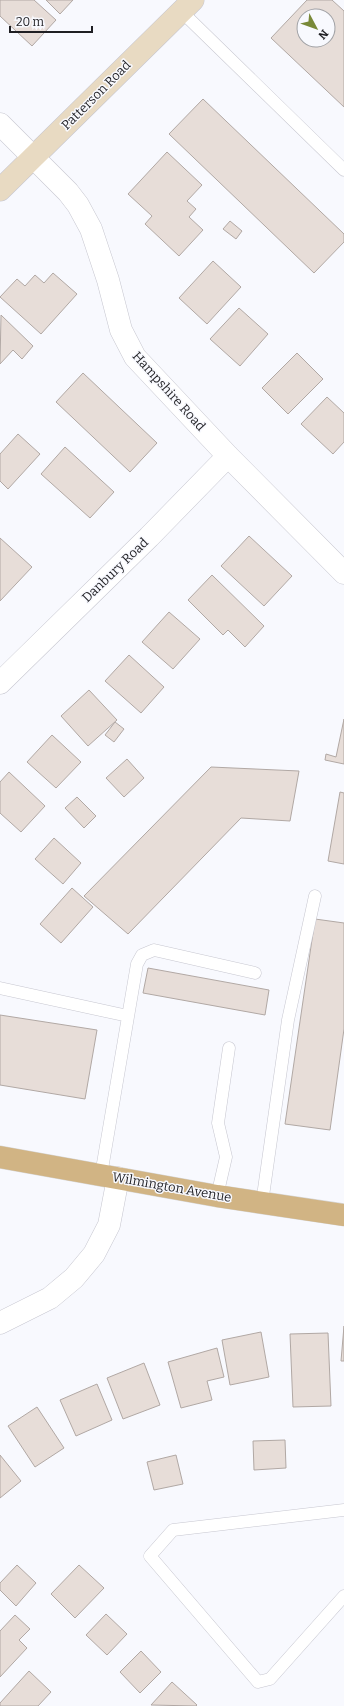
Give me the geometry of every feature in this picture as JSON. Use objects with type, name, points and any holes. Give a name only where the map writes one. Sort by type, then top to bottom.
[{"type":"main road","name":"Patterson Road","points":[[0,190],[187,6]]},
{"type":"main road","name":"Wilmington Avenue","points":[[0,1157],[217,1196],[344,1215]]},
{"type":"street","name":"Hampshire Road","points":[[0,124],[68,192],[92,228],[121,330],[135,357],[228,456],[344,573]]},
{"type":"street","name":"Danbury Road","points":[[0,682],[149,537],[228,456]]},
{"type":"street","points":[[0,1323],[50,1298],[74,1278],[94,1254],[109,1225],[109,1177]]},
{"type":"lane","points":[[187,6],[344,170]]},
{"type":"lane","points":[[262,1202],[288,1020],[315,896]]},
{"type":"lane","points":[[109,1177],[128,1016],[137,964],[142,955],[154,950],[255,973]]},
{"type":"lane","points":[[0,988],[128,1016]]},
{"type":"lane","points":[[217,1196],[226,1157],[218,1122],[229,1048]]},
{"type":"lane","points":[[344,1510],[172,1530],[150,1556],[258,1682],[270,1678],[344,1596]]},
{"type":"building","points":[[0,0],[34,0],[56,20],[32,46],[0,16]]},
{"type":"building","points":[[46,0],[73,0],[60,14]]},
{"type":"building","points":[[307,0],[332,0],[344,11],[344,107],[271,38],[296,12],[296,48],[336,48],[336,8],[299,8]]},
{"type":"building","points":[[203,99],[344,234],[344,242],[314,273],[169,134]]},
{"type":"building","points":[[167,152],[202,185],[187,201],[196,209],[189,217],[203,230],[179,256],[145,224],[152,216],[128,194]]},
{"type":"building","points":[[230,221],[242,231],[236,239],[223,229]]},
{"type":"building","points":[[213,261],[241,287],[207,324],[179,298]]},
{"type":"building","points":[[53,273],[77,294],[41,334],[0,297],[17,279],[25,286],[35,275],[44,283]]},
{"type":"building","points":[[239,308],[268,334],[240,366],[210,339]]},
{"type":"building","points":[[1,315],[33,346],[22,359],[13,350],[0,364]]},
{"type":"building","points":[[297,353],[323,379],[288,414],[262,388]]},
{"type":"building","points":[[83,373],[157,443],[130,472],[56,402]]},
{"type":"building","points":[[327,397],[344,413],[344,442],[333,454],[301,424]]},
{"type":"building","points":[[18,434],[40,454],[8,489],[0,481],[0,454]]},
{"type":"building","points":[[65,447],[114,492],[90,518],[41,474]]},
{"type":"building","points":[[249,536],[292,576],[264,606],[221,566]]},
{"type":"building","points":[[0,538],[32,567],[0,601]]},
{"type":"building","points":[[212,575],[264,626],[245,647],[228,630],[223,635],[188,600]]},
{"type":"building","points":[[169,612],[200,639],[173,669],[142,642]]},
{"type":"building","points":[[129,655],[164,687],[141,713],[105,681]]},
{"type":"building","points":[[89,690],[117,720],[88,746],[61,716]]},
{"type":"building","points":[[344,719],[344,764],[325,760],[326,754],[336,757]]},
{"type":"building","points":[[115,722],[124,729],[114,742],[105,735]]},
{"type":"building","points":[[52,735],[81,762],[56,788],[27,762]]},
{"type":"building","points":[[127,759],[144,778],[124,797],[106,778]]},
{"type":"building","points":[[211,767],[299,771],[290,821],[241,818],[128,934],[84,896]]},
{"type":"building","points":[[9,772],[45,806],[21,832],[0,813],[0,782]]},
{"type":"building","points":[[340,792],[344,793],[344,864],[328,861]]},
{"type":"building","points":[[77,797],[96,816],[84,828],[65,808]]},
{"type":"building","points":[[54,838],[81,863],[63,884],[35,859]]},
{"type":"building","points":[[72,888],[93,907],[61,943],[40,924]]},
{"type":"building","points":[[315,919],[344,923],[344,1029],[330,1130],[285,1124]]},
{"type":"building","points":[[148,968],[269,990],[265,1015],[143,993]]},
{"type":"building","points":[[0,1015],[97,1030],[85,1099],[0,1085]]},
{"type":"building","points":[[344,1326],[344,1361],[341,1361]]},
{"type":"building","points":[[261,1332],[269,1377],[230,1385],[222,1340]]},
{"type":"building","points":[[328,1333],[331,1406],[293,1407],[290,1334]]},
{"type":"building","points":[[217,1348],[224,1377],[207,1381],[212,1400],[181,1408],[168,1362]]},
{"type":"building","points":[[144,1363],[160,1405],[123,1419],[107,1378]]},
{"type":"building","points":[[97,1384],[112,1420],[76,1436],[60,1400]]},
{"type":"building","points":[[37,1407],[64,1448],[35,1467],[8,1426]]},
{"type":"building","points":[[285,1440],[286,1468],[254,1470],[253,1441]]},
{"type":"building","points":[[0,1455],[21,1481],[0,1498]]},
{"type":"building","points":[[176,1455],[183,1484],[154,1490],[147,1462]]},
{"type":"building","points":[[17,1565],[36,1583],[16,1606],[0,1590],[0,1583]]},
{"type":"building","points":[[79,1565],[104,1588],[75,1618],[51,1594]]},
{"type":"building","points":[[106,1614],[127,1634],[107,1655],[86,1635]]},
{"type":"building","points":[[15,1615],[30,1629],[19,1640],[27,1648],[0,1677],[0,1631]]},
{"type":"building","points":[[141,1651],[161,1672],[140,1693],[120,1672]]},
{"type":"building","points":[[29,1671],[51,1692],[38,1706],[0,1706],[0,1703]]},
{"type":"building","points":[[172,1682],[197,1705],[151,1705]]}]
